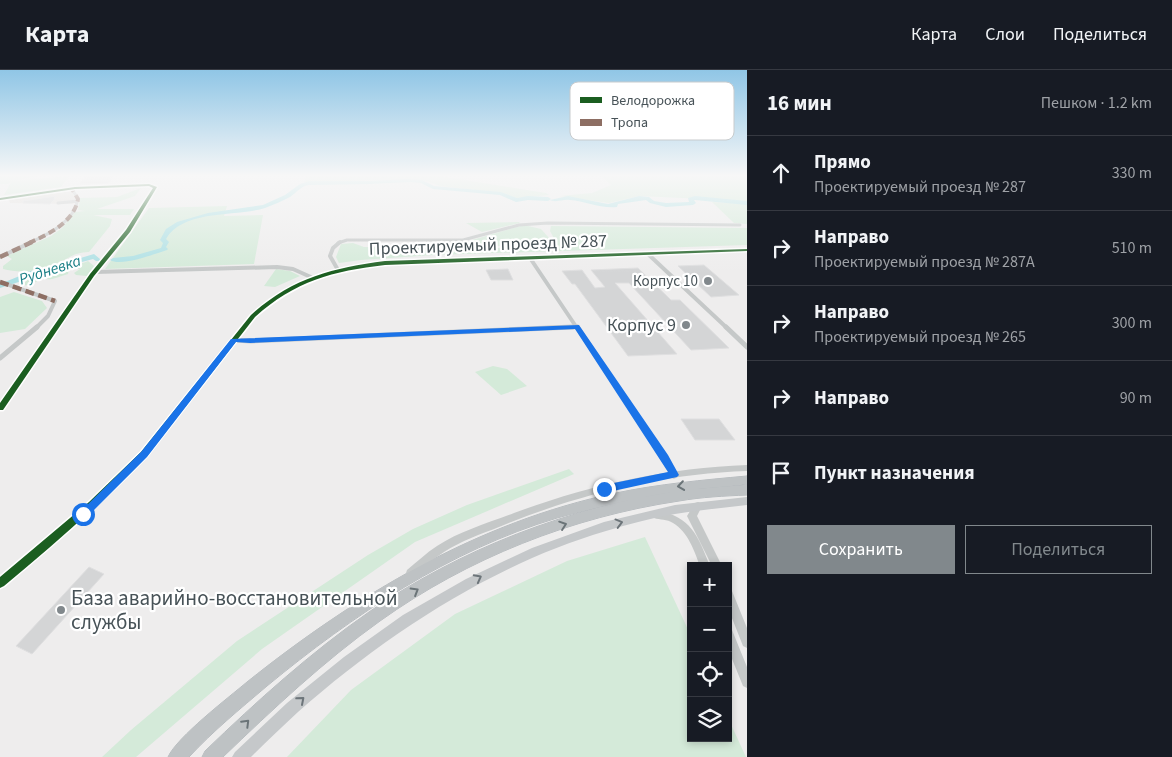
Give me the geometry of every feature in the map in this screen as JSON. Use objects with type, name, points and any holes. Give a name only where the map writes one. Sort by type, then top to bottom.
[{"type":"highway","points":[[178,755],[252,689],[307,644],[403,580],[452,553],[518,526],[592,503],[643,491],[747,480]]},
{"type":"highway","points":[[211,757],[267,702],[326,653],[376,616],[457,568],[504,547],[588,516],[679,496],[747,490]]},
{"type":"main road","points":[[240,757],[272,725],[318,685],[402,623],[480,577],[526,555],[588,532],[651,514],[698,506],[747,501]]},
{"type":"street","points":[[0,257],[48,235],[71,214],[74,208]]},
{"type":"street","points":[[0,408],[95,272],[128,231],[142,208]]},
{"type":"street","points":[[338,270],[330,262],[330,257],[335,246],[342,241],[370,239],[452,240],[477,236],[519,225],[538,223],[740,226]]},
{"type":"street","name":"Проектируемый проезд № 287","points":[[0,583],[83,514],[124,475],[144,454],[253,316],[268,302],[299,283],[338,270],[385,263],[747,250]]},
{"type":"street","points":[[648,254],[747,347]]},
{"type":"street","points":[[530,258],[664,457],[674,475]]},
{"type":"street","points":[[95,272],[277,267],[293,269],[312,278]]},
{"type":"street","points":[[0,358],[42,321],[55,306],[55,301],[1,282]]},
{"type":"street","points":[[234,340],[250,341],[577,327]]},
{"type":"street","points":[[403,580],[439,550],[459,539],[531,510],[604,489],[674,475],[747,468]]},
{"type":"street","points":[[698,506],[692,516],[715,562]]},
{"type":"street","points":[[651,514],[665,515],[681,522],[694,540],[704,562]]},
{"type":"street","points":[[732,604],[747,642]]},
{"type":"street","points":[[732,644],[747,682]]},
{"type":"green space","points":[[78,208],[134,209],[130,215],[93,215],[112,219],[110,226],[89,252],[76,254],[54,265],[40,269],[10,271],[3,269],[3,266],[12,259],[7,256],[51,236],[62,228],[75,212],[85,211],[78,210]]},
{"type":"green space","points":[[149,208],[226,208],[224,216],[263,215],[254,264],[105,269]]},
{"type":"green space","points":[[718,208],[747,208],[747,224],[734,223]]},
{"type":"green space","points":[[519,222],[482,232],[466,223]]},
{"type":"green space","points":[[524,225],[541,229],[550,239],[545,244],[533,247],[470,245],[472,240]]},
{"type":"green space","points":[[551,226],[747,228],[747,245],[434,255],[339,263],[336,257],[341,244],[353,243],[364,247],[453,248],[452,245],[460,247],[455,248],[544,248],[556,242],[550,231]]},
{"type":"green space","points":[[88,261],[94,266],[87,276],[74,273],[80,269],[69,269],[68,274],[52,279],[42,278],[34,283],[23,286],[34,275]]},
{"type":"green space","points":[[276,269],[290,271],[300,276],[275,287],[264,286]]},
{"type":"green space","points":[[14,292],[42,301],[47,308],[25,329],[0,333],[0,297]]},
{"type":"green space","points":[[493,366],[507,369],[527,386],[501,395],[475,372]]},
{"type":"green space","points":[[569,469],[574,474],[415,542],[262,649],[136,757],[102,757],[131,730],[237,641],[368,555],[413,529],[467,505]]},
{"type":"green space","points":[[645,537],[687,627],[687,742],[732,742],[732,727],[746,757],[287,757],[351,690],[455,614],[567,561]]},
{"type":"building","name":"Корпус 10","points":[[704,265],[739,295],[711,297],[678,266]]},
{"type":"building","points":[[638,268],[671,300],[680,300],[729,348],[691,350],[629,283],[615,283],[677,354],[628,356],[575,284],[572,284],[562,271],[582,270],[595,288],[605,287],[591,270]]},
{"type":"building","points":[[508,269],[513,280],[491,280],[486,270]]},
{"type":"building","points":[[681,419],[719,419],[735,440],[695,440]]},
{"type":"building","name":"База аварийно-восстановительной службы","points":[[89,567],[104,574],[32,654],[16,646]]},
{"type":"waterway","name":"Рудневка","points":[[113,260],[133,258],[165,249],[163,247],[166,242],[163,240],[168,230],[192,218],[257,208]]},
{"type":"waterway","name":"Рудневка","points":[[0,286],[25,277],[28,273],[58,267],[94,256],[98,260]]},
{"type":"marked path","points":[[0,257],[60,226],[76,208]]},
{"type":"marked path","points":[[0,282],[55,301]]},
{"type":"cycle path","points":[[0,408],[92,275],[128,231],[142,208]]},
{"type":"cycle path","points":[[0,583],[110,488],[144,454],[253,316],[282,293],[298,285],[331,272],[385,263],[747,250]]},
{"type":"place","name":"Корпус 10","points":[[708,281]]},
{"type":"place","name":"Корпус 9","points":[[686,325]]},
{"type":"place","name":"База аварийно-восстановительной службы","points":[[61,610]]},
{"type":"route","points":[[83,514],[144,454],[234,340],[250,341],[577,327],[664,457],[674,475],[644,479],[604,489]]}]
